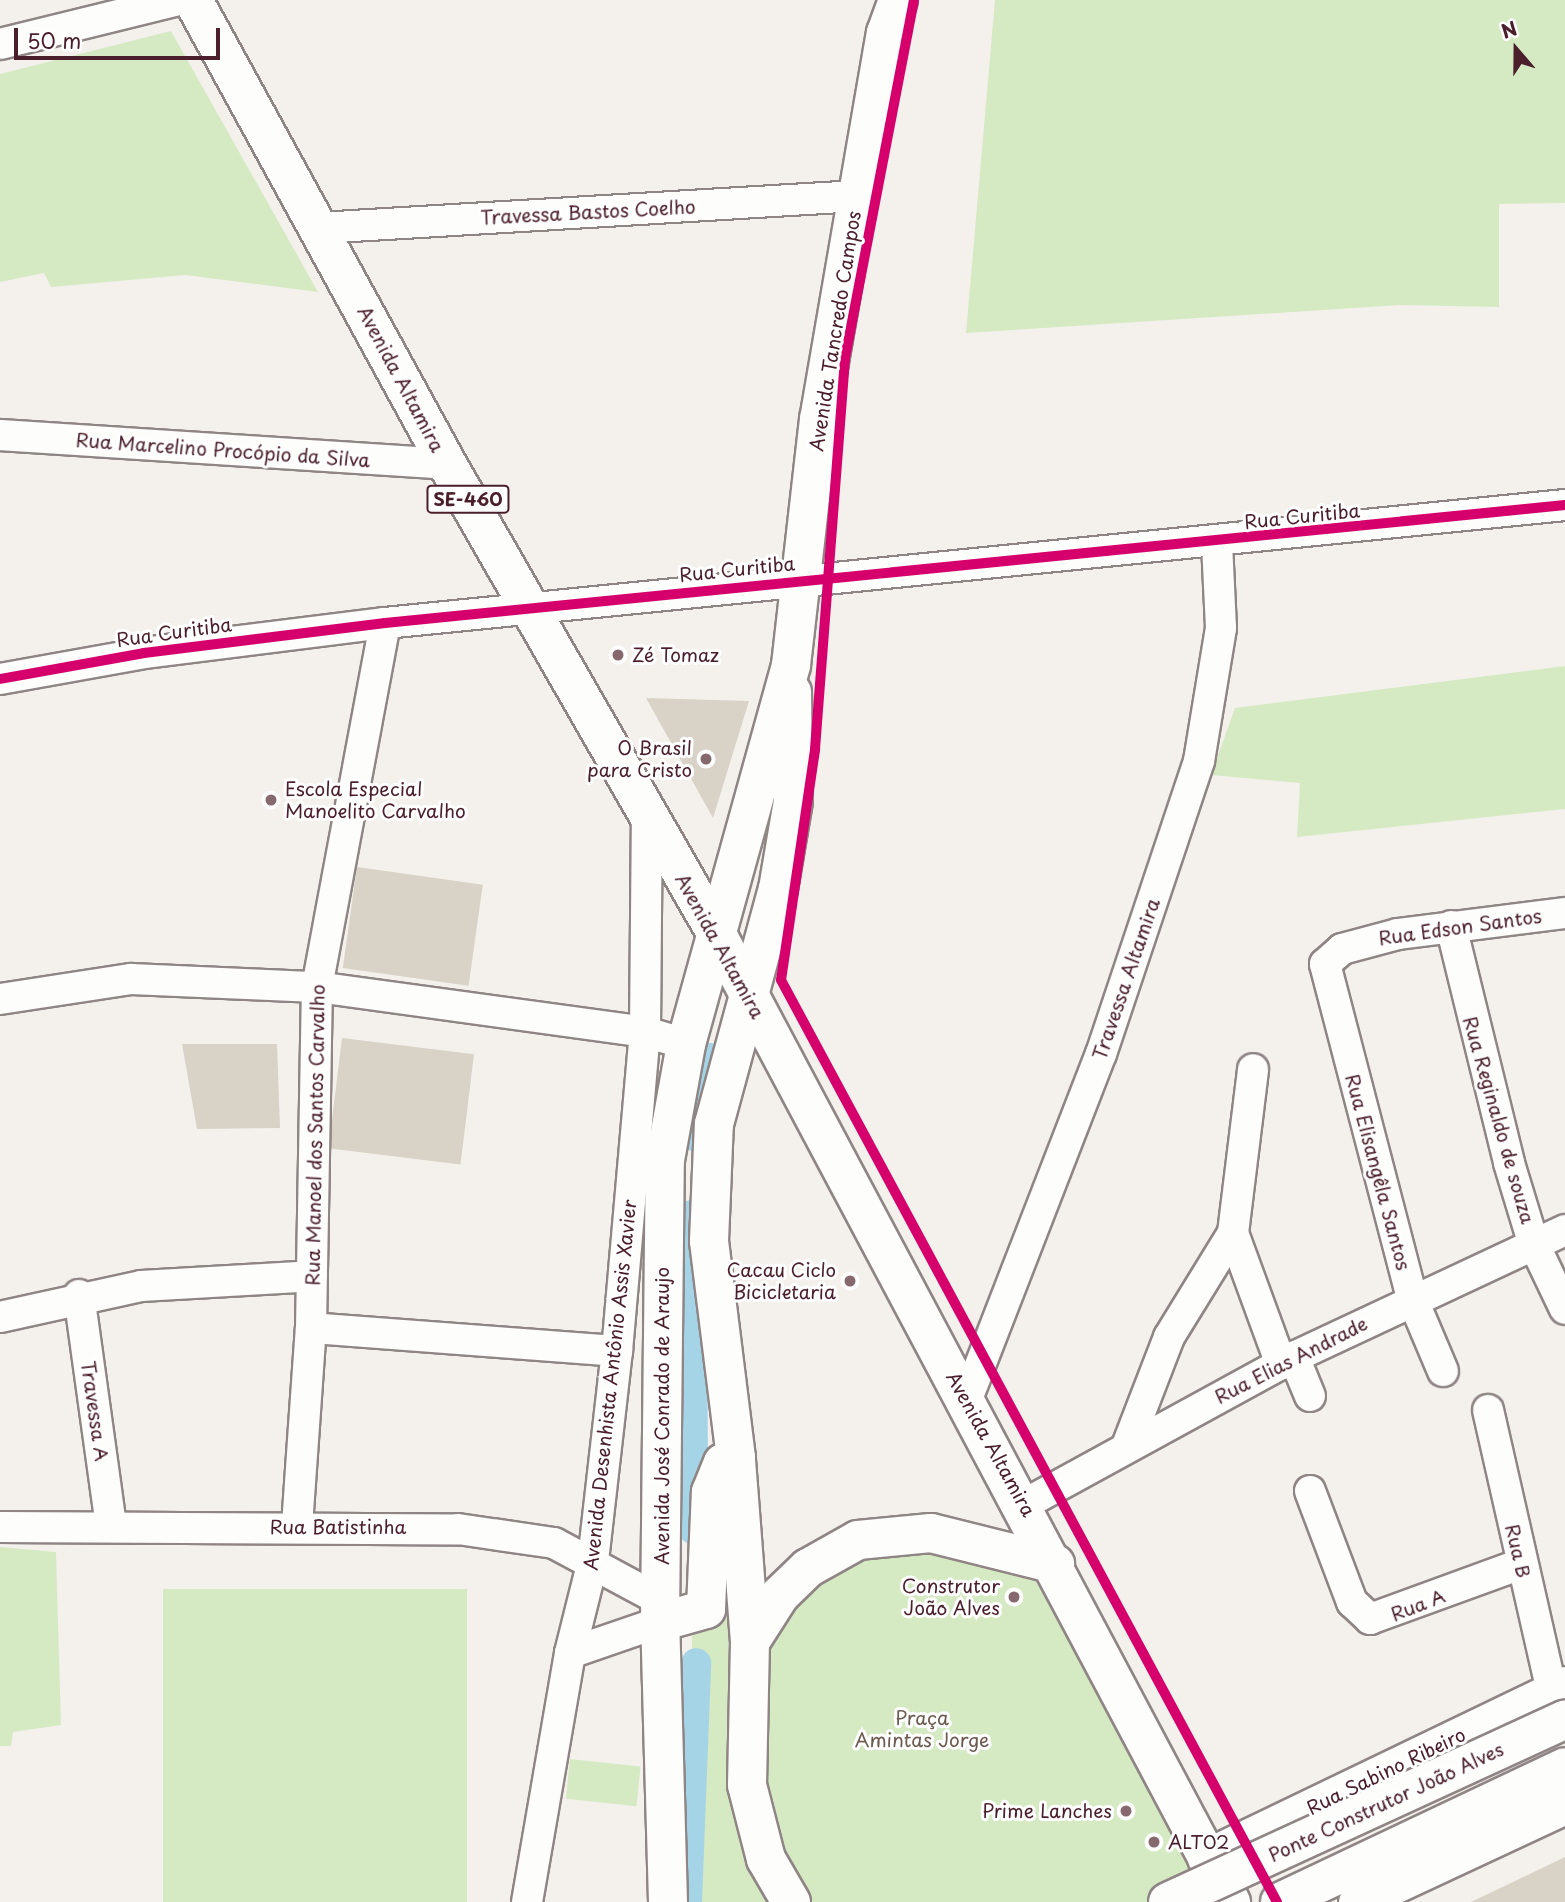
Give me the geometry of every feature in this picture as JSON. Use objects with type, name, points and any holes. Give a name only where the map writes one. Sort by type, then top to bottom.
[{"type":"main road","name":"Avenida Altamira","points":[[193,0],[447,464],[534,610],[719,937],[1025,1504],[1231,1902]]},
{"type":"main road","name":"Avenida Tancredo Campos","points":[[748,995],[778,889],[793,801],[790,665],[798,579],[857,196],[898,0]]},
{"type":"main road","name":"Avenida Tancredo Campos","points":[[719,937],[790,665]]},
{"type":"main road","name":"Avenida José Conrado de Araujo","points":[[668,1902],[660,1611],[665,1160],[686,1044],[719,937]]},
{"type":"main road","points":[[748,995],[723,1079],[709,1181],[713,1298],[737,1458],[750,1642],[747,1785],[766,1859],[791,1902]]},
{"type":"main road","points":[[660,1611],[706,1609],[712,1492],[723,1463],[737,1458]]},
{"type":"main road","points":[[750,1642],[789,1586],[858,1540],[931,1532],[1055,1564]]},
{"type":"main road","name":"Ponte Construtor João Alves","points":[[1168,1902],[1561,1698]]},
{"type":"main road","points":[[1280,1902],[1565,1766]]},
{"type":"street","points":[[0,44],[180,0]]},
{"type":"street","name":"Travessa Bastos Coelho","points":[[319,228],[857,196]]},
{"type":"street","name":"Rua Marcelino Procópio da Silva","points":[[0,435],[447,464]]},
{"type":"street","name":"Rua Curitiba","points":[[0,679],[144,653],[386,623],[534,610],[798,579],[1217,543],[1565,505]]},
{"type":"street","name":"Travessa Altamira","points":[[967,1399],[1101,1054],[1199,761],[1222,628],[1217,543]]},
{"type":"street","name":"Rua Manoel dos Santos Carvalho","points":[[297,1526],[311,1328],[317,987],[386,623]]},
{"type":"street","name":"Avenida Desenhista Antônio Assis Xavier","points":[[527,1902],[570,1653],[593,1561],[617,1351],[645,1032],[648,814]]},
{"type":"street","name":"Rua Edson Santos","points":[[1324,968],[1332,954],[1352,945],[1451,926],[1565,913]]},
{"type":"street","name":"Rua Reginaldo de souza","points":[[1451,926],[1476,1041],[1534,1242],[1565,1309]]},
{"type":"street","name":"Rua Elisangêla Santos","points":[[1324,968],[1412,1298],[1443,1371]]},
{"type":"street","points":[[0,999],[131,979],[317,987],[645,1032],[686,1044]]},
{"type":"street","points":[[1127,1446],[1169,1337],[1233,1233],[1253,1069]]},
{"type":"street","name":"Rua Elias Andrade","points":[[1025,1504],[1127,1446],[1412,1298],[1565,1230]]},
{"type":"street","points":[[1233,1233],[1288,1361],[1310,1396]]},
{"type":"street","points":[[0,1317],[79,1295],[312,1276]]},
{"type":"street","name":"Travessa A","points":[[79,1295],[111,1526]]},
{"type":"street","points":[[311,1328],[617,1351]]},
{"type":"street","name":"Rua B","points":[[1488,1410],[1521,1564],[1561,1698]]},
{"type":"street","name":"Rua A","points":[[1310,1491],[1352,1602],[1370,1619],[1521,1564]]},
{"type":"street","name":"Rua Batistinha","points":[[0,1527],[297,1526],[458,1529],[554,1543],[593,1561],[660,1611]]},
{"type":"street","points":[[570,1653],[660,1611]]},
{"type":"street","name":"Rua Sabino Ribeiro","points":[[1206,1858],[1561,1698]]},
{"type":"street","points":[[1357,1902],[1565,1805]]},
{"type":"green space","points":[[995,0],[1565,0],[1565,203],[1499,204],[1499,307],[1400,305],[966,333]]},
{"type":"green space","points":[[171,31],[318,292],[185,275],[51,287],[44,273],[0,282],[0,74]]},
{"type":"green space","points":[[1565,666],[1565,809],[1297,837],[1300,783],[1211,775],[1235,708]]},
{"type":"green space","name":"Praça Amintas Jorge","points":[[918,1542],[1041,1578],[1208,1902],[687,1902],[693,1590],[800,1598],[829,1569]]},
{"type":"green space","points":[[0,1547],[56,1552],[61,1725],[13,1732],[11,1746],[0,1746]]},
{"type":"green space","points":[[163,1589],[467,1589],[467,1902],[163,1902]]},
{"type":"green space","points":[[570,1759],[641,1766],[636,1806],[566,1799]]},
{"type":"building","name":"O Brasil para Cristo","points":[[646,698],[749,701],[713,818]]},
{"type":"building","points":[[357,867],[483,885],[469,986],[343,968]]},
{"type":"building","points":[[342,1038],[474,1054],[460,1164],[328,1148]]},
{"type":"building","points":[[182,1044],[277,1044],[280,1128],[197,1129]]},
{"type":"building","points":[[1565,1857],[1565,1902],[1471,1902]]},
{"type":"waterway","points":[[697,1137],[709,1058]]},
{"type":"waterway","points":[[692,1215],[693,1529]]},
{"type":"waterway","points":[[687,1902],[696,1663]]},
{"type":"cycle path","points":[[914,0],[845,359],[815,750],[781,980],[1277,1902]]},
{"type":"cycle path","points":[[0,679],[144,653],[385,623],[1565,505]]},
{"type":"place","name":"Zé Tomaz","points":[[618,655]]},
{"type":"place","name":"O Brasil para Cristo","points":[[706,759]]},
{"type":"place","name":"Escola Especial Manoelito Carvalho","points":[[271,800]]},
{"type":"place","name":"Cacau Ciclo Bicicletaria","points":[[850,1281]]},
{"type":"place","name":"Construtor João Alves","points":[[1014,1597]]},
{"type":"place","name":"Prime Lanches","points":[[1126,1811]]},
{"type":"place","name":"ALT02","points":[[1154,1842]]}]
